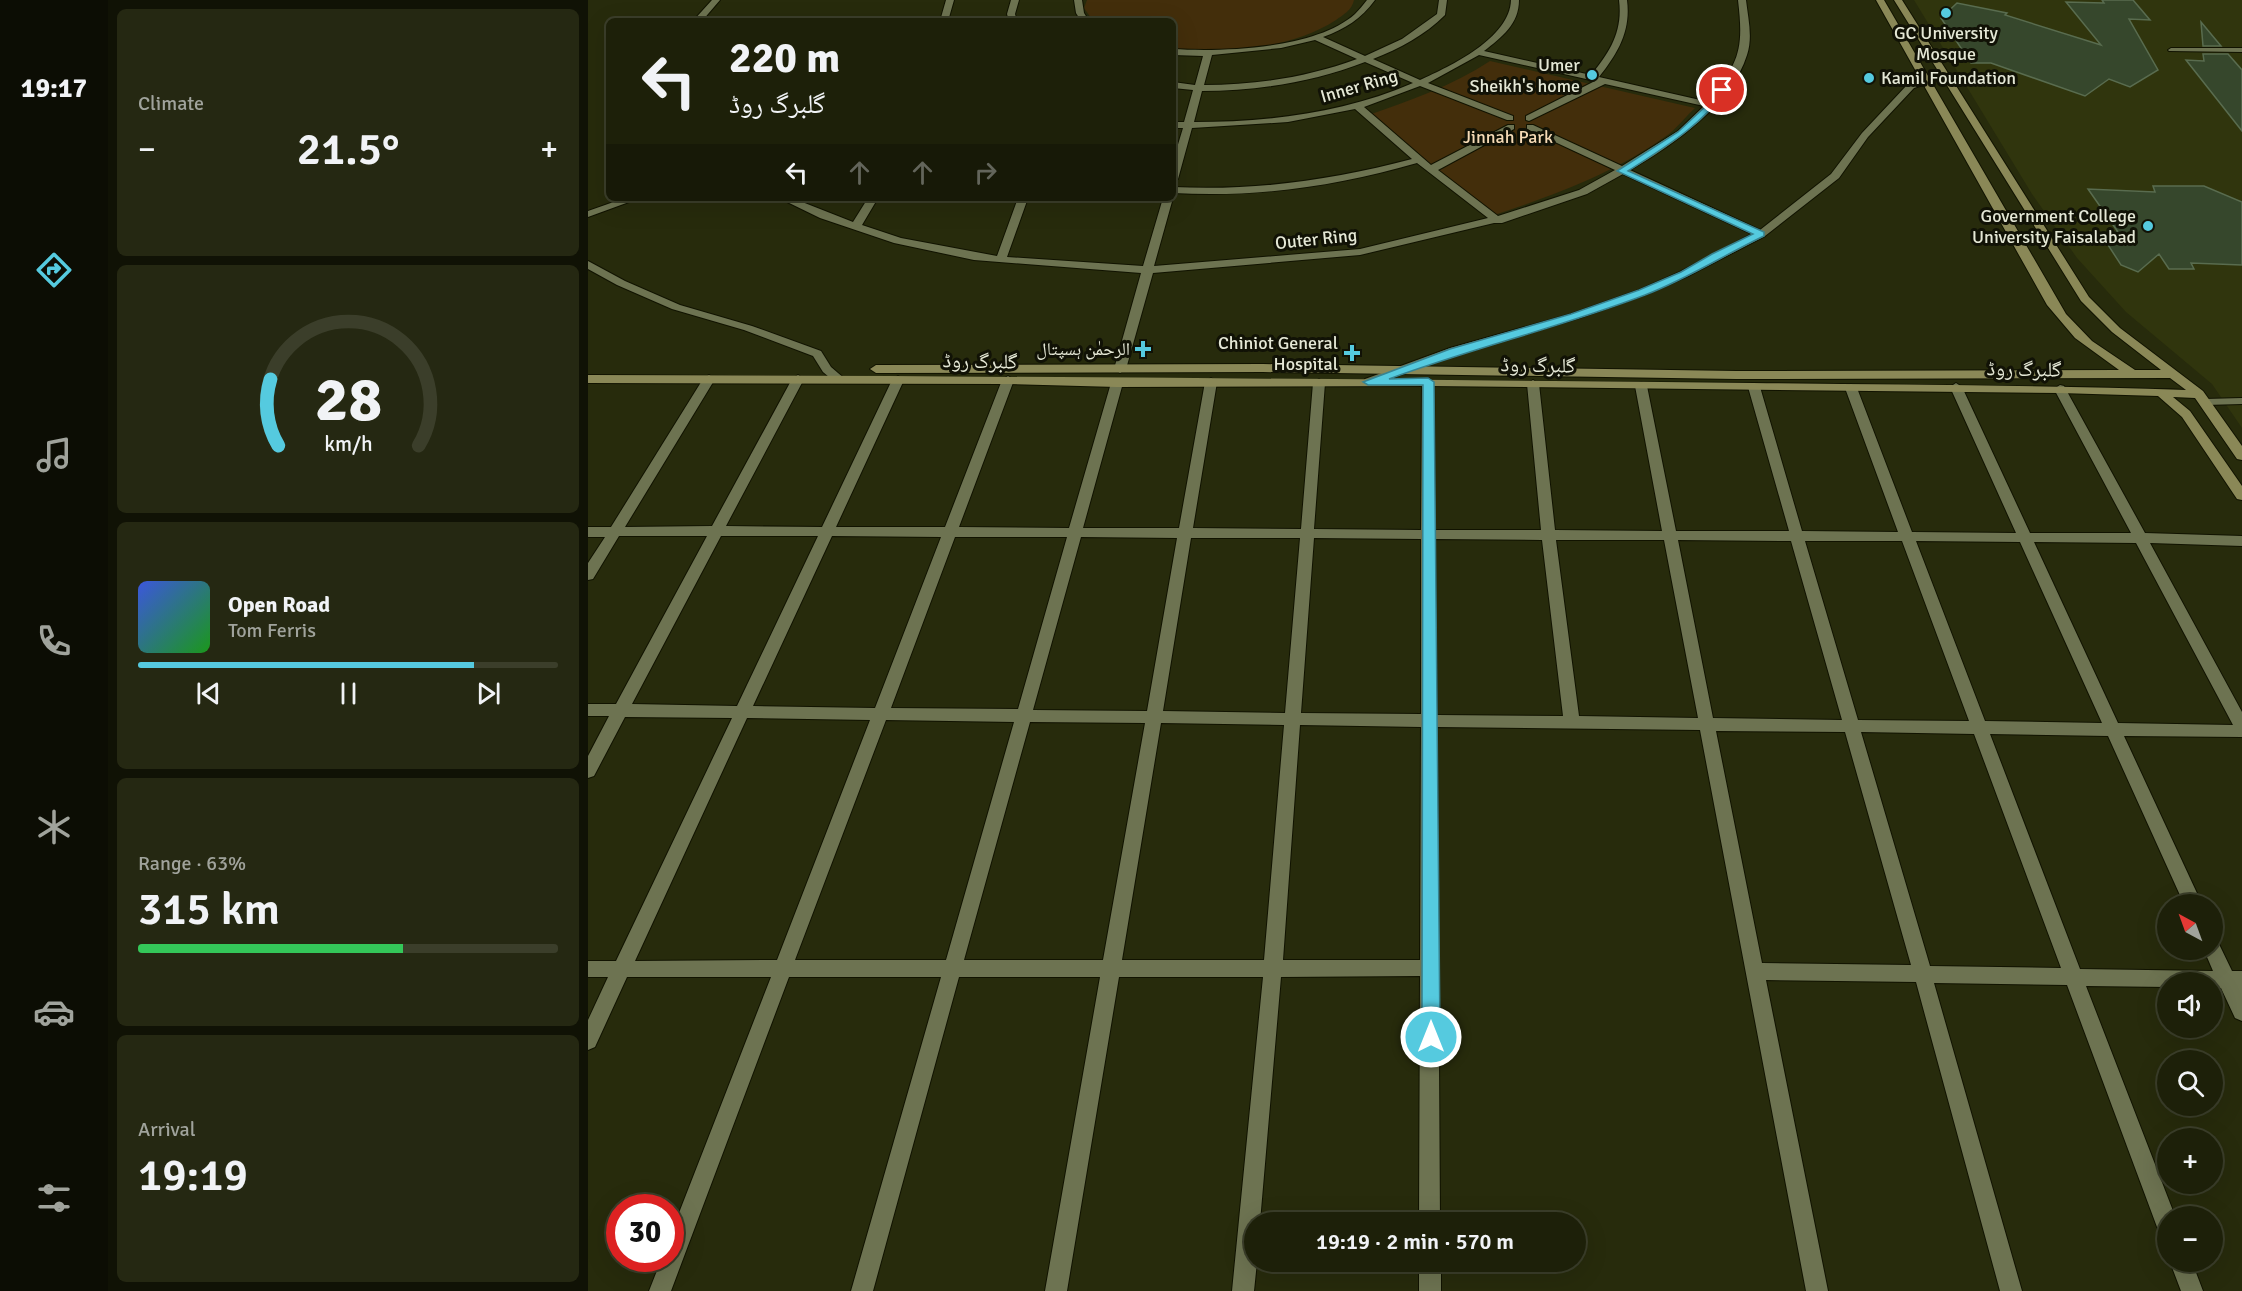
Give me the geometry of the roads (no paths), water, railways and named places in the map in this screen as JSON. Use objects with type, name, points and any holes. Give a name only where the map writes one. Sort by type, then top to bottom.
[{"type":"main road","points":[[1880,0],[2053,306],[2069,328],[2094,351],[2161,392],[2186,414],[2242,496]]},
{"type":"main road","points":[[1899,0],[2070,278],[2100,315],[2202,398],[2242,456]]},
{"type":"main road","name":"گلبرگ روڈ","points":[[588,369],[827,369],[1118,376],[1211,382],[1956,387],[2161,392],[2202,398]]},
{"type":"main road","name":"گلبرگ روڈ","points":[[588,379],[1008,380],[1397,371],[1736,375],[2174,374]]},
{"type":"street","points":[[701,18],[716,0]]},
{"type":"street","points":[[945,18],[950,0]]},
{"type":"street","points":[[1012,18],[1011,15],[1015,0]]},
{"type":"street","points":[[1078,0],[1083,18]]},
{"type":"street","points":[[1176,52],[1208,54],[1256,50],[1317,38],[1357,18],[1371,0]]},
{"type":"street","points":[[1176,86],[1198,89],[1245,86],[1313,76],[1365,60],[1402,44],[1441,15],[1443,0]]},
{"type":"street","name":"Inner Ring","points":[[1176,125],[1227,126],[1296,119],[1357,106],[1422,84],[1478,52],[1501,31],[1514,15],[1515,0]]},
{"type":"street","points":[[1592,79],[1614,52],[1622,34],[1626,14],[1623,0]]},
{"type":"street","name":"Outer Ring","points":[[791,201],[824,216],[898,241],[974,257],[1001,260],[1147,270],[1360,252],[1498,221],[1583,192],[1622,171],[1681,133],[1711,105],[1733,75],[1743,55],[1746,32],[1742,0]]},
{"type":"street","points":[[1317,38],[1510,122],[1529,122],[1622,171],[1761,234]]},
{"type":"street","points":[[1478,52],[1711,105]]},
{"type":"street","points":[[1176,168],[1208,54]]},
{"type":"street","points":[[1529,122],[1603,81]]},
{"type":"street","points":[[1368,382],[1454,351],[1575,316],[1643,292],[1684,274],[1761,234],[1835,176],[1865,135],[1911,86],[1928,82]]},
{"type":"street","points":[[1357,106],[1419,160],[1498,221]]},
{"type":"street","points":[[1431,169],[1510,122]]},
{"type":"street","points":[[1176,190],[1233,192],[1285,186],[1384,170],[1419,160]]},
{"type":"street","points":[[588,214],[625,201]]},
{"type":"street","points":[[856,226],[871,201]]},
{"type":"street","points":[[1001,260],[1022,201]]},
{"type":"street","points":[[862,1291],[1167,201]]},
{"type":"street","points":[[588,264],[621,283],[676,307],[748,328],[817,354],[827,369],[839,379]]},
{"type":"street","points":[[588,575],[709,379]]},
{"type":"street","points":[[588,771],[798,379]]},
{"type":"street","points":[[588,1041],[898,380]]},
{"type":"street","points":[[660,1291],[1008,380]]},
{"type":"street","points":[[1056,1291],[1211,382]]},
{"type":"street","points":[[1428,382],[1430,1212]]},
{"type":"street","points":[[1243,1291],[1273,968],[1319,383]]},
{"type":"street","points":[[1533,384],[1548,534],[1572,722]]},
{"type":"street","points":[[1641,386],[1817,1291]]},
{"type":"street","points":[[1754,387],[2011,1291]]},
{"type":"street","points":[[1956,387],[2188,894]]},
{"type":"street","points":[[1851,388],[2160,1206]]},
{"type":"street","points":[[588,710],[2242,729],[2060,389]]},
{"type":"street","points":[[588,532],[1185,532],[2025,537],[2242,541]]},
{"type":"street","points":[[2221,960],[2235,980],[2242,1012]]},
{"type":"street","points":[[588,969],[1431,968]]},
{"type":"street","points":[[1756,971],[2235,980]]},
{"type":"street","points":[[1430,1272],[1430,1291]]},
{"type":"street","points":[[2185,1272],[2192,1291]]},
{"type":"lane","points":[[2171,50],[2242,50]]},
{"type":"lane","points":[[2202,398],[2242,401]]},
{"type":"place","name":"GC University Mosque","points":[[1946,13]]},
{"type":"place","name":"Umer Sheikh's home","points":[[1592,75]]},
{"type":"place","name":"Kamil Foundation","points":[[1869,78]]},
{"type":"place","name":"Government College University Faisalabad","points":[[2148,226]]},
{"type":"place","name":"الرحمٰن ہسپتال","points":[[1143,349]]},
{"type":"place","name":"Chiniot General Hospital","points":[[1352,353]]},
{"type":"park label","name":"Jinnah Park","points":[[1508,137]]}]
